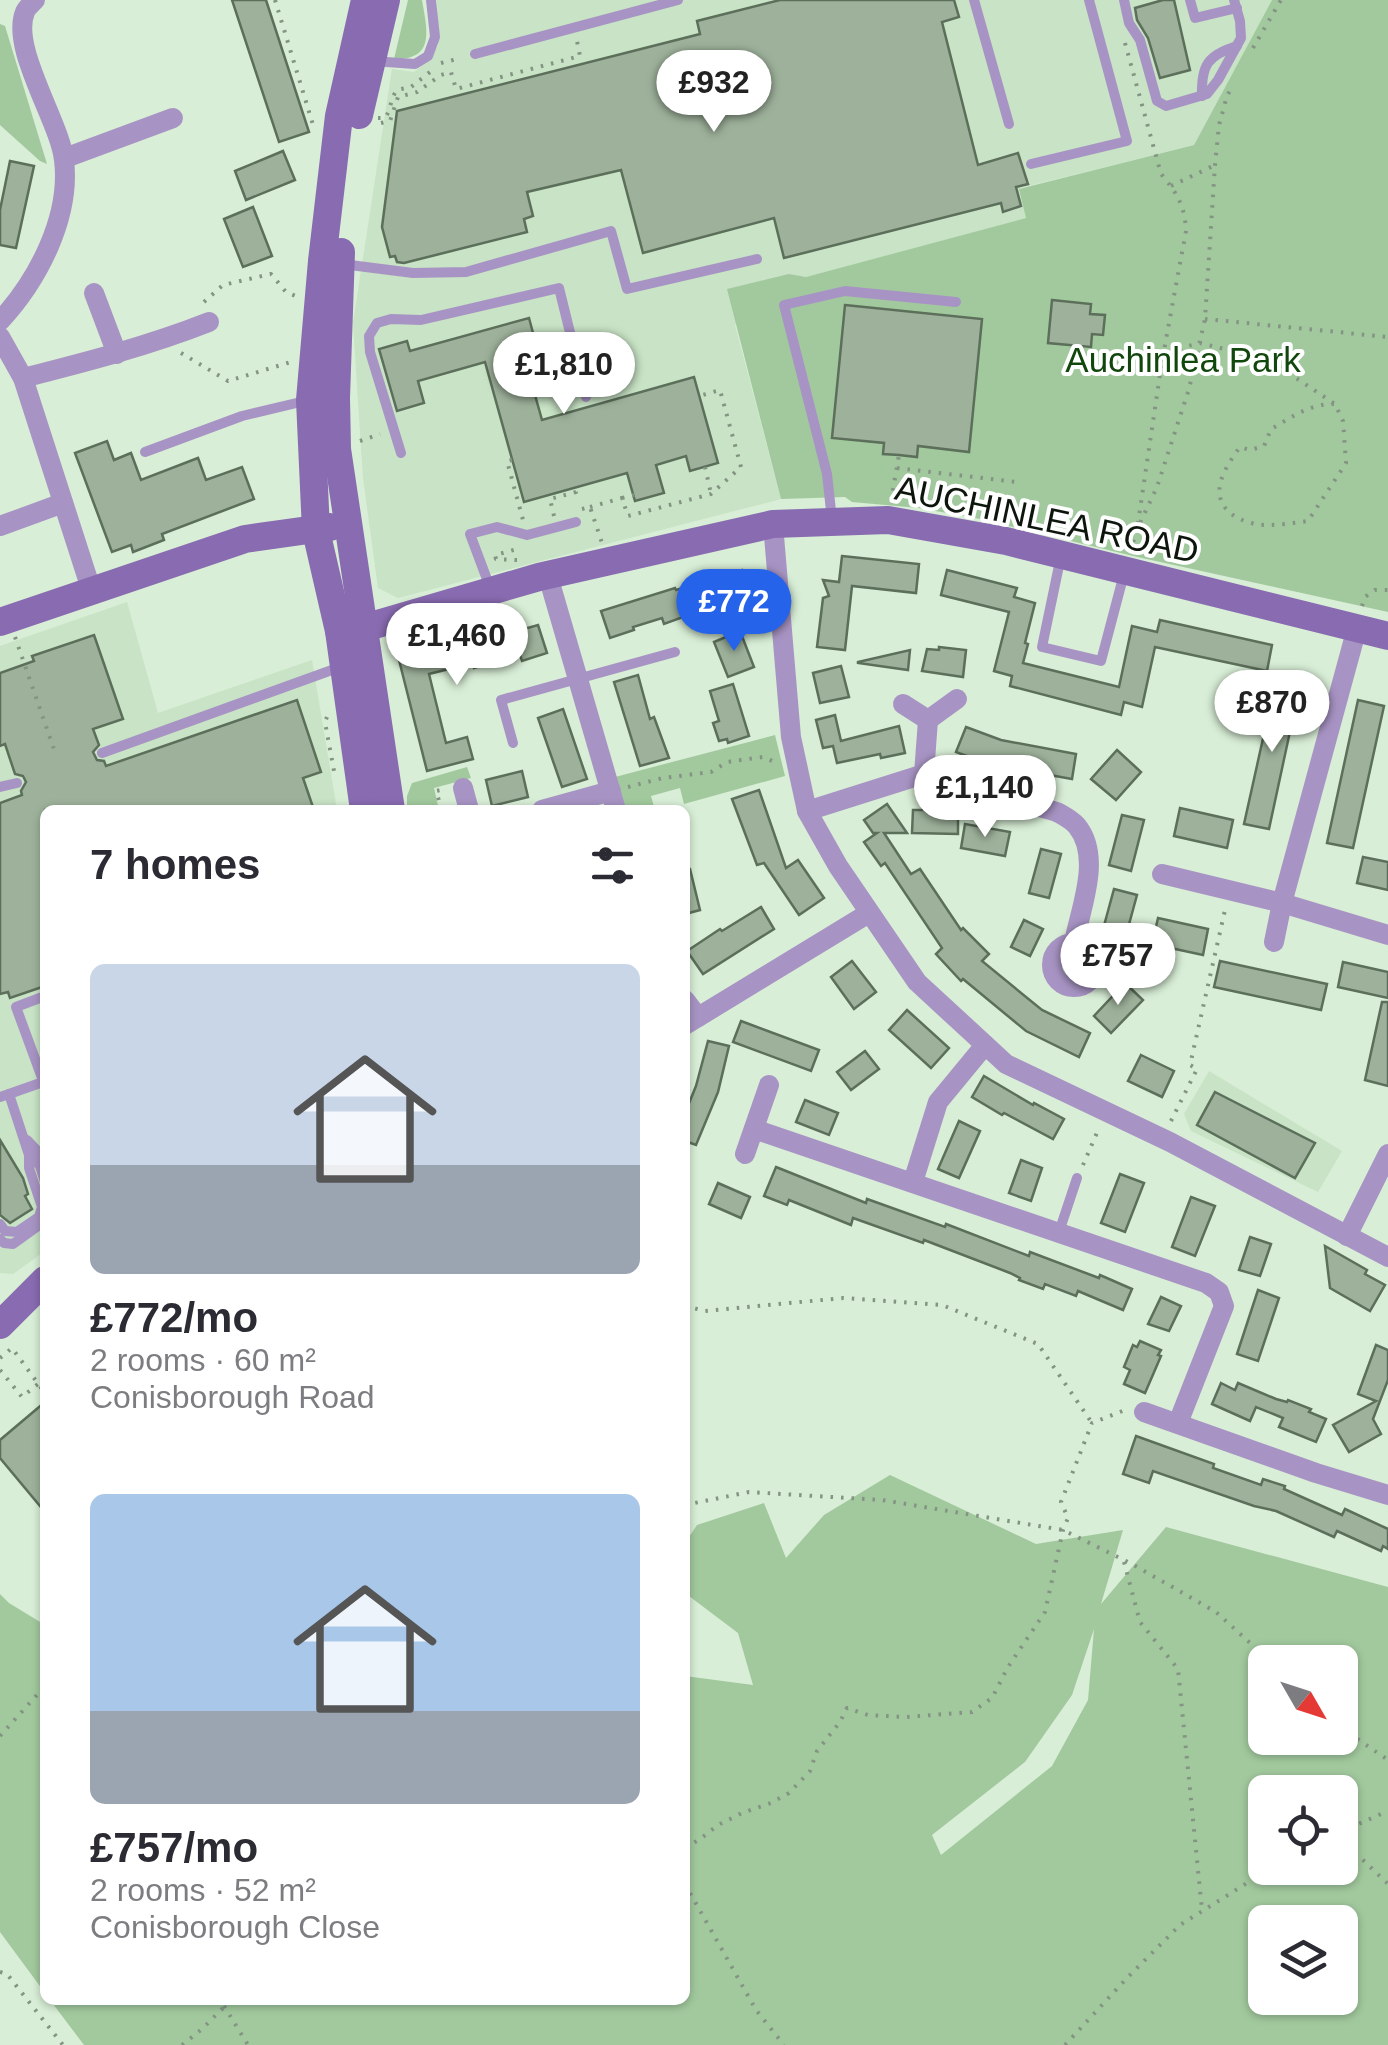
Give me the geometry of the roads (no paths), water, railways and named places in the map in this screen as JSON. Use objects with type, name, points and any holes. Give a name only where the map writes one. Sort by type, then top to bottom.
[{"type":"street","points":[[0,320],[31,281],[62,208],[64,158],[26,54],[24,13],[34,0]]},
{"type":"street","points":[[352,630],[316,531],[339,116],[365,0]]},
{"type":"street","points":[[330,262],[386,0]]},
{"type":"street","points":[[64,158],[174,118]]},
{"type":"street","points":[[94,293],[117,354]]},
{"type":"street","points":[[23,378],[161,341],[209,322]]},
{"type":"street","points":[[0,337],[23,378],[90,590]]},
{"type":"street","points":[[323,399],[337,449],[357,663],[389,805]]},
{"type":"street","points":[[0,526],[63,503]]},
{"type":"street","name":"AUCHINLEA ROAD","points":[[352,630],[492,592],[538,568],[773,524],[888,520],[1006,541],[1388,636]]},
{"type":"street","points":[[4,620],[244,539],[346,524]]},
{"type":"street","points":[[773,524],[791,737],[807,811],[838,866],[918,982],[1006,1064],[1162,1139],[1388,1257]]},
{"type":"street","points":[[538,568],[557,608],[613,800],[578,805]]},
{"type":"street","points":[[1274,942],[1357,628]]},
{"type":"street","points":[[357,663],[364,805]]},
{"type":"street","points":[[924,774],[928,720],[957,699]]},
{"type":"street","points":[[903,704],[928,720]]},
{"type":"street","points":[[807,811],[924,774],[1058,812],[1075,823],[1087,842],[1089,867],[1074,942]]},
{"type":"street","points":[[463,788],[468,805]]},
{"type":"street","points":[[1162,874],[1388,934]]},
{"type":"street","points":[[690,1013],[869,912]]},
{"type":"street","points":[[912,1182],[938,1102],[985,1045]]},
{"type":"street","points":[[745,1154],[769,1085]]},
{"type":"street","points":[[754,1129],[1206,1283],[1219,1292],[1224,1306],[1178,1423]]},
{"type":"street","points":[[1347,1236],[1388,1154]]},
{"type":"street","points":[[2,1319],[40,1285]]},
{"type":"street","points":[[2,1319],[40,1300]]},
{"type":"street","points":[[1144,1412],[1316,1473],[1385,1488]]},
{"type":"lane","points":[[372,61],[415,64],[428,56],[434,37],[431,0]]},
{"type":"lane","points":[[475,54],[678,0]]},
{"type":"lane","points":[[974,0],[1008,124]]},
{"type":"lane","points":[[1031,164],[1127,141],[1089,0]]},
{"type":"lane","points":[[1124,0],[1157,101],[1166,106],[1207,94],[1241,38],[1235,4],[1195,18],[1190,0]]},
{"type":"lane","points":[[1202,96],[1202,76],[1211,57],[1237,46]]},
{"type":"lane","points":[[330,262],[413,273],[466,272],[611,231],[627,289],[757,259]]},
{"type":"lane","points":[[401,453],[370,352],[370,336],[377,323],[391,319],[421,320],[559,288],[586,398]]},
{"type":"lane","points":[[832,521],[827,474],[784,306],[845,291],[956,302]]},
{"type":"lane","points":[[545,370],[577,361]]},
{"type":"lane","points":[[145,452],[242,416],[323,399]]},
{"type":"lane","points":[[492,592],[470,534],[497,528],[527,535],[576,522]]},
{"type":"lane","points":[[1061,556],[1042,647],[1101,660],[1124,571]]},
{"type":"lane","points":[[513,743],[501,700],[675,652]]},
{"type":"lane","points":[[102,753],[357,663]]},
{"type":"lane","points":[[0,788],[17,783]]},
{"type":"lane","points":[[40,998],[16,1007],[40,1073]]},
{"type":"lane","points":[[40,1085],[4,1096],[29,1155],[28,1168],[40,1201]]},
{"type":"lane","points":[[22,1136],[40,1154]]},
{"type":"lane","points":[[29,1155],[40,1166]]},
{"type":"lane","points":[[1059,1232],[1077,1178]]},
{"type":"lane","points":[[0,1224],[5,1231],[17,1232],[40,1213]]},
{"type":"lane","points":[[0,1239],[13,1244],[40,1225]]},
{"type":"park label","name":"Auchinlea Park","points":[[1183,359]]}]
